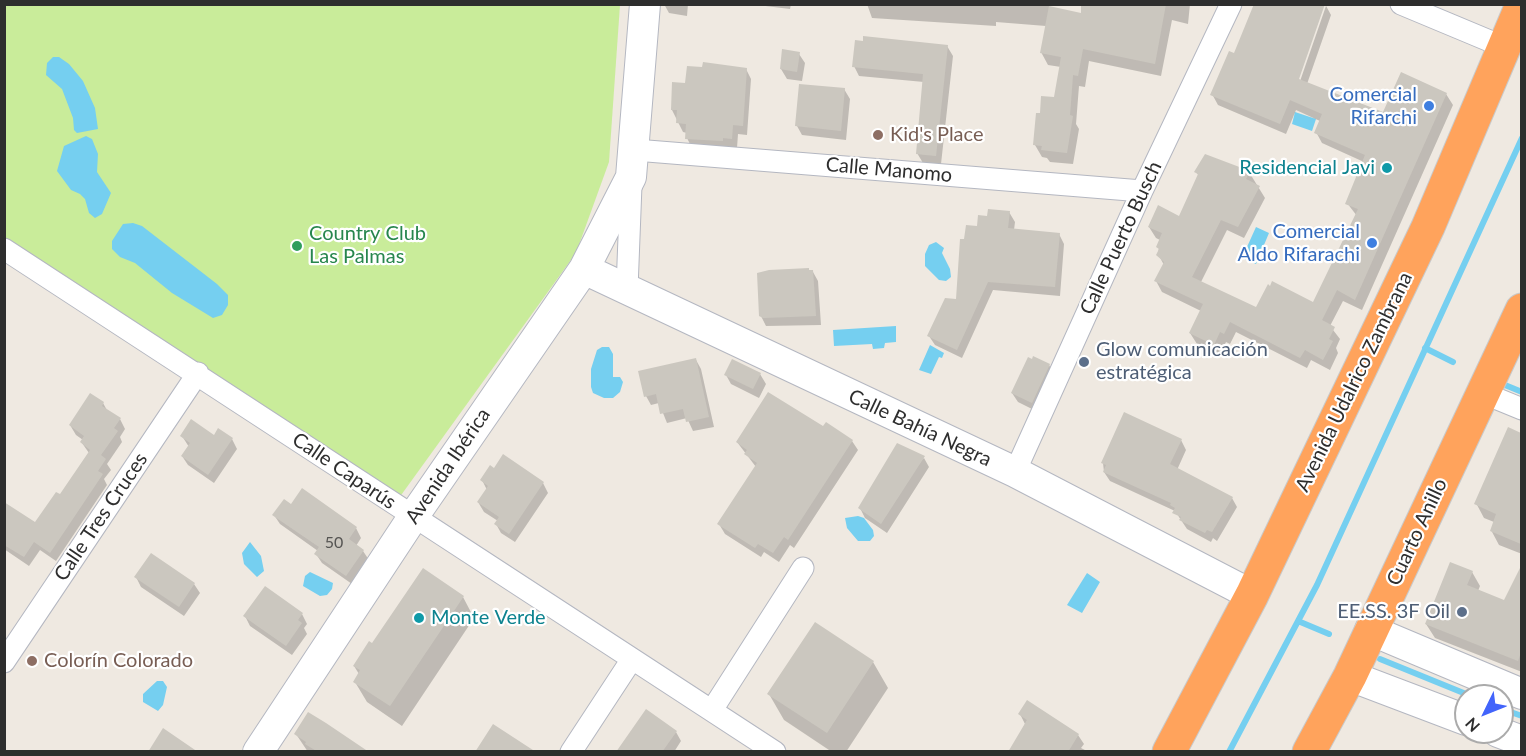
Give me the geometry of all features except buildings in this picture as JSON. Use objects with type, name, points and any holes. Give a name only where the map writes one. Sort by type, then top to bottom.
[{"type":"highway","name":"Avenida Udalrico Zambrana","points":[[1169,752],[1252,595],[1428,227],[1521,5]]},
{"type":"highway","name":"Cuarto Anillo","points":[[1309,752],[1350,676],[1521,310]]},
{"type":"street","name":"Avenida Ibérica","points":[[627,289],[633,164],[645,4]]},
{"type":"street","name":"Calle Puerto Busch","points":[[1015,472],[1142,191],[1231,4]]},
{"type":"street","points":[[1401,4],[1504,47]]},
{"type":"street","name":"Avenida Ibérica","points":[[258,752],[413,517],[584,269],[633,164]]},
{"type":"street","name":"Calle Manomo","points":[[633,164],[1142,191]]},
{"type":"street","name":"Calle Caparús","points":[[4,249],[198,373],[413,517],[775,752]]},
{"type":"street","name":"Calle Bahía Negra","points":[[584,269],[1015,472],[1252,595]]},
{"type":"street","name":"Calle Tres Cruces","points":[[4,662],[198,373]]},
{"type":"street","points":[[1483,393],[1521,409]]},
{"type":"street","points":[[712,710],[803,568]]},
{"type":"street","points":[[1370,630],[1521,694]]},
{"type":"street","points":[[571,752],[632,659]]},
{"type":"street","points":[[1350,676],[1454,715]]},
{"type":"green space","name":"Country Club Las Palmas","points":[[4,5],[620,5],[609,162],[576,253],[399,498],[5,239]]},
{"type":"water","points":[[53,57],[59,57],[69,64],[83,81],[95,108],[98,129],[77,133],[74,130],[73,118],[62,89],[46,75],[47,63]]},
{"type":"water","points":[[1295,112],[1316,119],[1312,131],[1292,124]]},
{"type":"water","points":[[86,136],[92,139],[98,154],[97,172],[111,193],[102,214],[95,218],[89,213],[85,199],[71,190],[57,171],[64,146]]},
{"type":"water","points":[[133,223],[142,226],[228,295],[228,305],[222,315],[213,318],[172,293],[135,263],[120,257],[112,249],[112,241],[123,224]]},
{"type":"water","points":[[1256,227],[1269,233],[1256,264],[1242,258]]},
{"type":"water","points":[[936,242],[944,248],[942,253],[950,269],[951,277],[946,281],[939,280],[925,266],[925,254],[929,245]]},
{"type":"water","points":[[896,326],[896,342],[885,343],[884,348],[873,349],[872,344],[834,346],[833,330]]},
{"type":"water","points":[[930,345],[944,353],[942,358],[939,357],[931,374],[919,370]]},
{"type":"water","points":[[609,347],[613,354],[613,377],[620,377],[623,382],[620,392],[613,398],[604,398],[593,393],[591,387],[591,369],[597,350]]},
{"type":"water","points":[[858,516],[864,518],[873,530],[874,536],[870,541],[858,541],[847,528],[845,518]]},
{"type":"water","points":[[250,542],[261,556],[264,571],[257,577],[244,564],[242,553]]},
{"type":"water","points":[[310,572],[333,583],[327,595],[320,596],[303,586],[305,576]]},
{"type":"water","points":[[1087,573],[1100,582],[1082,613],[1067,605]]},
{"type":"water","points":[[157,681],[163,681],[167,687],[163,705],[158,711],[143,702],[143,694]]},
{"type":"waterway","points":[[1229,752],[1317,585],[1522,138]]},
{"type":"waterway","points":[[1425,348],[1453,362]]},
{"type":"waterway","points":[[1505,385],[1522,392]]},
{"type":"waterway","points":[[1298,621],[1329,634]]},
{"type":"waterway","points":[[1380,659],[1454,689]]},
{"type":"waterway","points":[[1514,713],[1522,716]]},
{"type":"place","name":"Comercial Rifarchi","points":[[1429,106]]},
{"type":"place","name":"Kid's Place","points":[[878,135]]},
{"type":"place","name":"Residencial Javi","points":[[1387,168]]},
{"type":"place","name":"Comercial Aldo Rifarachi","points":[[1372,243]]},
{"type":"place","name":"Country Club Las Palmas","points":[[297,246]]},
{"type":"place","name":"Glow comunicación estratégica","points":[[1084,362]]},
{"type":"place","name":"EE.SS. 3F Oil","points":[[1462,612]]},
{"type":"place","name":"Monte Verde","points":[[419,618]]},
{"type":"place","name":"Colorín Colorado","points":[[32,661]]}]
